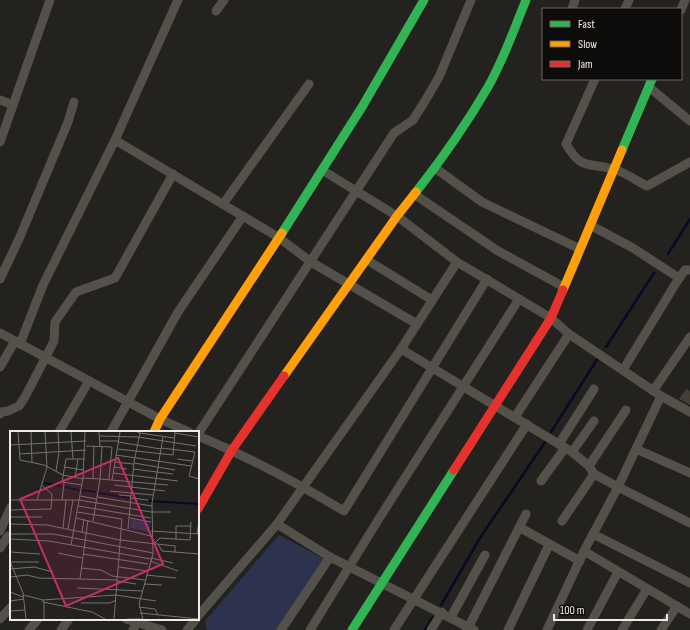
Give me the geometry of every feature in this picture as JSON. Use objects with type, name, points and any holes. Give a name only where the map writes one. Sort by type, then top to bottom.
[{"type":"street","points":[[0,142],[50,0]]},
{"type":"street","points":[[0,367],[17,342],[43,285],[115,140],[178,0]]},
{"type":"street","points":[[216,11],[224,0]]},
{"type":"street","points":[[154,431],[160,420],[322,170],[392,58],[424,0]]},
{"type":"street","points":[[199,433],[358,192],[394,133],[413,120],[425,101],[439,77],[471,0]]},
{"type":"street","points":[[199,507],[232,450],[397,216],[435,168],[488,87],[503,57],[526,0]]},
{"type":"street","points":[[595,80],[566,144],[572,154],[582,163],[592,167],[614,169],[647,186],[690,162]]},
{"type":"street","points":[[352,630],[551,318],[650,83],[690,121]]},
{"type":"street","points":[[223,204],[309,84]]},
{"type":"street","points":[[0,100],[13,105]]},
{"type":"street","points":[[0,279],[19,239],[68,122],[74,102]]},
{"type":"street","points":[[115,140],[244,216],[278,237],[311,262],[417,324]]},
{"type":"street","points":[[435,168],[482,202],[580,249]]},
{"type":"street","points":[[322,170],[397,216],[457,262],[551,318],[569,334],[653,391],[690,412]]},
{"type":"street","points":[[0,414],[1,412],[8,411],[19,406],[47,358],[54,341],[55,322],[76,292],[115,278],[173,174]]},
{"type":"street","points":[[414,194],[498,251],[564,287]]},
{"type":"street","points":[[112,431],[178,312],[244,216]]},
{"type":"street","points":[[590,225],[633,248],[679,278]]},
{"type":"street","points":[[367,260],[432,300]]},
{"type":"street","points":[[199,615],[277,524],[401,349],[457,262]]},
{"type":"street","points":[[623,370],[679,278],[685,270],[690,270]]},
{"type":"street","points":[[199,435],[232,450],[303,486],[344,511],[487,279]]},
{"type":"street","points":[[310,630],[380,516],[519,299]]},
{"type":"street","points":[[0,333],[160,420],[187,431]]},
{"type":"street","points":[[516,417],[569,334]]},
{"type":"street","points":[[653,391],[681,348],[690,337]]},
{"type":"street","points":[[681,348],[690,354]]},
{"type":"street","points":[[401,349],[516,417],[565,448],[591,470],[618,487],[690,523]]},
{"type":"street","points":[[60,431],[89,381]]},
{"type":"street","points":[[541,481],[565,448],[594,389]]},
{"type":"street","points":[[547,630],[584,551],[618,487],[661,396]]},
{"type":"street","points":[[562,521],[626,410]]},
{"type":"street","points":[[565,448],[594,421]]},
{"type":"street","points":[[394,630],[527,424]]},
{"type":"street","points":[[636,449],[690,473]]},
{"type":"street","points":[[0,548],[10,512]]},
{"type":"street","points":[[277,524],[349,567],[381,584],[415,598],[470,629],[526,514]]},
{"type":"street","points":[[519,528],[580,561]]},
{"type":"street","points":[[593,534],[690,583]]},
{"type":"street","points":[[508,630],[549,545]]},
{"type":"street","points":[[584,551],[690,614]]},
{"type":"street","points":[[281,630],[330,556]]},
{"type":"street","points":[[451,617],[484,556]]},
{"type":"street","points":[[587,630],[618,572]]},
{"type":"street","points":[[622,630],[647,589]]},
{"type":"street","points":[[661,630],[677,606]]},
{"type":"street","points":[[0,618],[10,608]]},
{"type":"street","points":[[431,630],[442,612]]},
{"type":"street","points":[[29,630],[37,620]]},
{"type":"street","points":[[61,630],[68,620]]},
{"type":"street","points":[[127,620],[136,626],[162,630]]},
{"type":"street","points":[[186,630],[195,620]]},
{"type":"shaded area","points":[[279,535],[324,559],[278,630],[207,630],[205,621]]},
{"type":"building","points":[[686,389],[690,391],[690,405],[679,399]]},
{"type":"waterway","points":[[668,254],[690,219]]},
{"type":"waterway","points":[[606,347],[654,273]]},
{"type":"waterway","points":[[551,432],[598,358]]},
{"type":"waterway","points":[[441,605],[480,538],[545,442]]},
{"type":"waterway","points":[[425,630],[433,617]]},
{"type":"traffic: fast","points":[[282,233],[362,107],[424,0]]},
{"type":"traffic: fast","points":[[416,192],[454,141],[488,87],[504,55],[526,0]]},
{"type":"traffic: fast","points":[[622,150],[652,80]]},
{"type":"traffic: fast","points":[[352,630],[454,470]]},
{"type":"traffic: slow","points":[[563,290],[622,150]]},
{"type":"traffic: slow","points":[[284,376],[397,216],[416,192]]},
{"type":"traffic: slow","points":[[154,431],[160,419],[282,233]]},
{"type":"traffic: jam","points":[[454,470],[551,318],[563,290]]},
{"type":"traffic: jam","points":[[199,507],[232,450],[284,376]]}]
